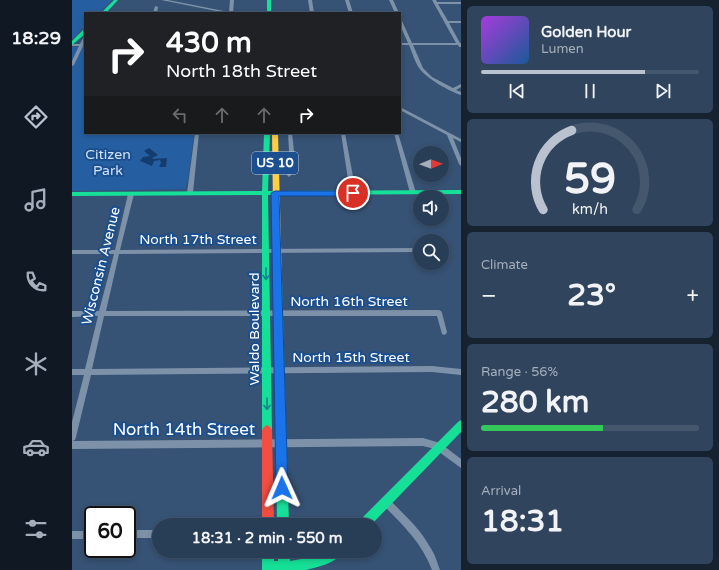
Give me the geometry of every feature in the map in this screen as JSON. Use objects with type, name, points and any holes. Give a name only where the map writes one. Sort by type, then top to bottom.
[{"type":"main road","points":[[104,12],[116,0]]},
{"type":"main road","points":[[269,0],[269,12]]},
{"type":"main road","points":[[275,0],[275,12]]},
{"type":"main road","points":[[72,45],[84,32]]},
{"type":"main road","name":"Waldo Boulevard","points":[[267,134],[265,193],[268,518]]},
{"type":"main road","name":"Waldo Boulevard","points":[[275,134],[276,250],[283,518]]},
{"type":"main road","points":[[72,194],[461,192]]},
{"type":"main road","points":[[370,518],[461,425]]},
{"type":"main road","points":[[268,558],[268,569],[319,563],[326,558]]},
{"type":"street","points":[[163,0],[226,12]]},
{"type":"street","points":[[231,12],[232,0]]},
{"type":"street","points":[[310,0],[312,12]]},
{"type":"street","points":[[347,0],[351,12]]},
{"type":"street","points":[[391,0],[397,12]]},
{"type":"street","points":[[435,2],[461,3]]},
{"type":"street","points":[[435,2],[460,45]]},
{"type":"street","points":[[155,12],[156,7]]},
{"type":"street","points":[[446,22],[461,22]]},
{"type":"street","points":[[401,23],[421,68],[452,90],[461,94]]},
{"type":"street","points":[[401,44],[460,45]]},
{"type":"street","points":[[72,45],[83,45],[72,65]]},
{"type":"street","points":[[452,90],[461,85]]},
{"type":"street","points":[[401,109],[461,141]]},
{"type":"street","points":[[190,193],[198,134]]},
{"type":"street","points":[[289,175],[292,168],[290,134]]},
{"type":"street","points":[[343,134],[353,193]]},
{"type":"street","points":[[396,134],[412,193]]},
{"type":"street","points":[[449,134],[461,164]]},
{"type":"street","name":"Wisconsin Avenue","points":[[72,436],[131,194]]},
{"type":"street","name":"North 17th Street","points":[[72,252],[413,250]]},
{"type":"street","name":"North 16th Street","points":[[72,314],[439,313],[444,332]]},
{"type":"street","name":"North 15th Street","points":[[72,372],[448,369],[461,372]]},
{"type":"street","name":"North 14th Street","points":[[72,445],[420,442],[431,443],[439,447]]},
{"type":"street","points":[[439,447],[461,464]]},
{"type":"street","points":[[386,502],[425,543],[436,570]]},
{"type":"street","points":[[136,534],[152,534]]},
{"type":"street","points":[[72,535],[84,535]]},
{"type":"green space","points":[[72,0],[112,0],[100,12],[84,12],[84,27],[72,39]]},
{"type":"green space","name":"Citizen Park","points":[[72,47],[84,47],[84,134],[194,134],[188,180],[185,189],[72,191]]},
{"type":"shaded area","points":[[149,148],[158,155],[152,158],[153,159],[167,158],[166,167],[159,167],[161,163],[160,160],[154,161],[152,166],[140,161],[143,157],[150,156],[144,151]]},
{"type":"traffic: fast","points":[[104,12],[116,0]]},
{"type":"traffic: fast","points":[[269,0],[269,12]]},
{"type":"traffic: fast","points":[[72,44],[84,32]]},
{"type":"traffic: fast","points":[[267,134],[265,193],[267,430]]},
{"type":"traffic: fast","points":[[72,194],[461,192]]},
{"type":"traffic: fast","points":[[278,279],[283,518]]},
{"type":"traffic: fast","points":[[370,518],[461,425]]},
{"type":"traffic: fast","points":[[268,558],[268,570]]},
{"type":"traffic: fast","points":[[284,558],[284,570]]},
{"type":"traffic: fast","points":[[268,567],[304,565],[325,558]]},
{"type":"traffic: slow","points":[[275,134],[278,279]]},
{"type":"traffic: jam","points":[[267,430],[268,518]]},
{"type":"route","points":[[282,488],[275,193],[353,193]]}]
